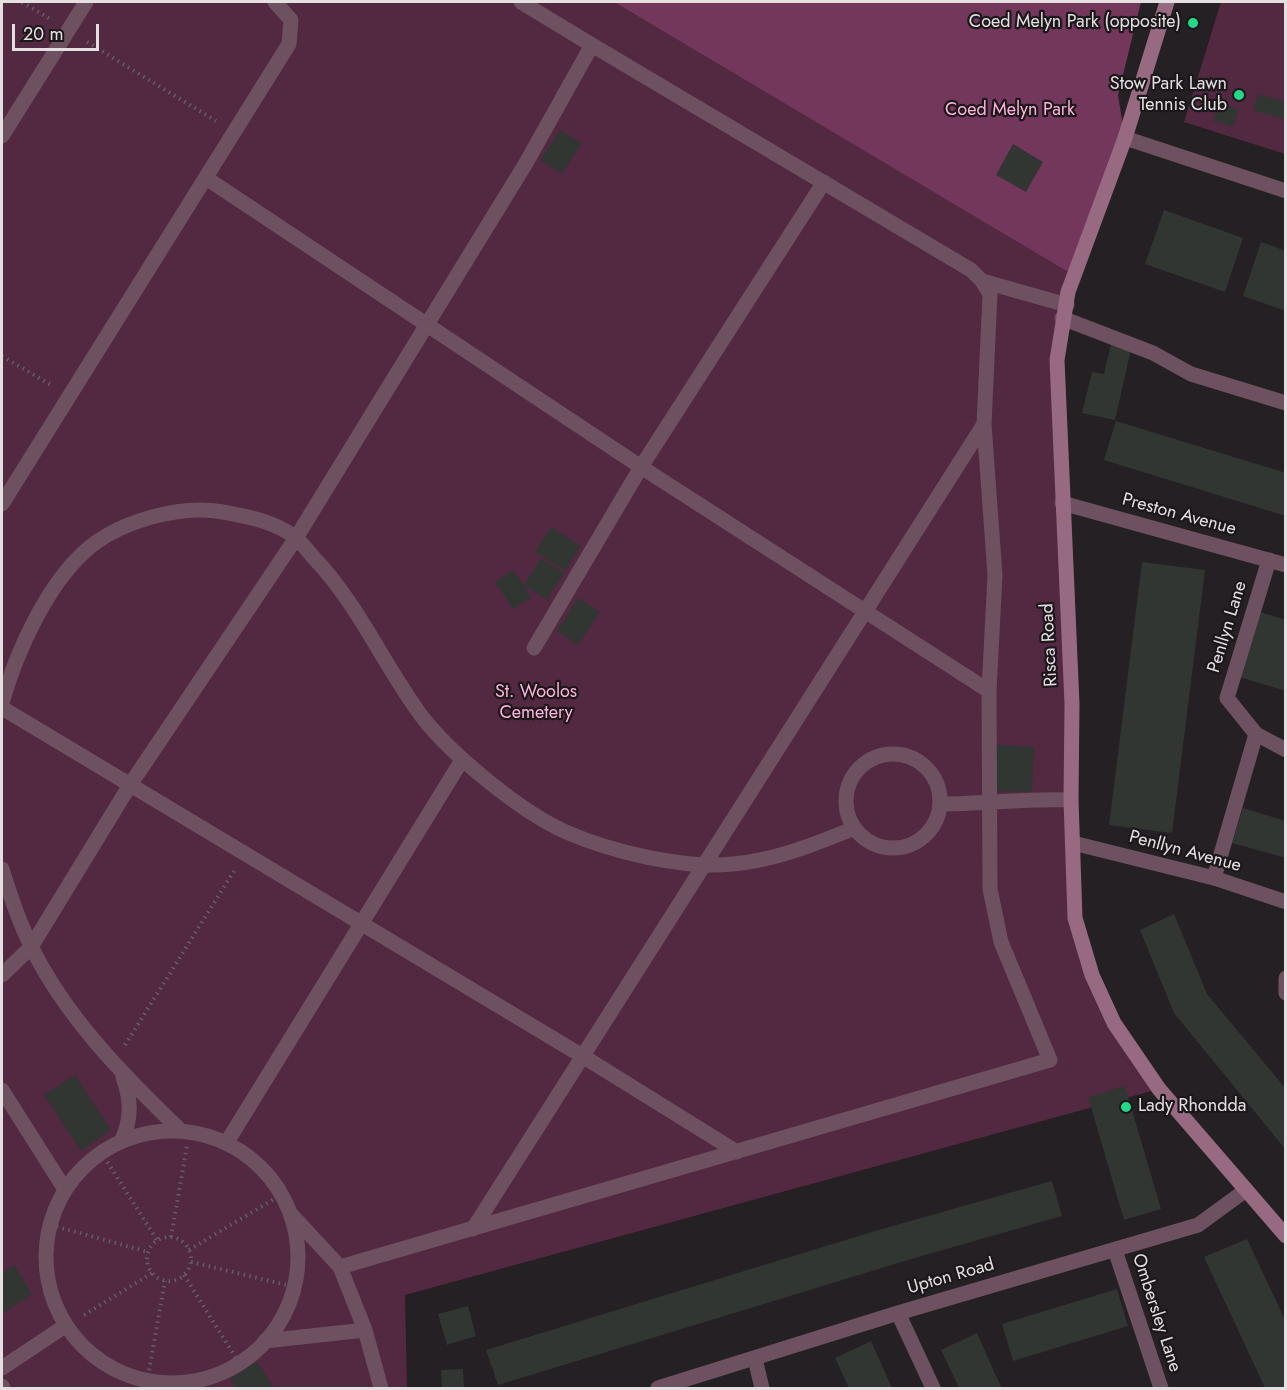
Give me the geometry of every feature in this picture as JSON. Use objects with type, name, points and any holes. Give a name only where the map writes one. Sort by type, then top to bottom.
[{"type":"main road","name":"Risca Road","points":[[1167,2],[1125,138],[1068,292],[1057,360],[1072,704],[1071,800],[1075,918],[1092,975],[1114,1023],[1160,1089],[1286,1236]]},
{"type":"street","points":[[2,136],[86,2]]},
{"type":"street","points":[[2,504],[289,44],[291,20],[275,2]]},
{"type":"street","points":[[340,1268],[1050,1060],[1001,942],[990,889],[988,691],[995,575],[984,424],[990,294],[982,280],[971,270],[521,2]]},
{"type":"street","points":[[2,975],[31,947],[130,785],[296,538],[526,162],[592,45]]},
{"type":"street","points":[[1125,138],[1286,191]]},
{"type":"street","points":[[206,178],[641,467],[988,691]]},
{"type":"street","points":[[534,648],[641,467],[824,182]]},
{"type":"street","points":[[982,280],[1064,312],[1191,374],[1286,404]]},
{"type":"street","points":[[473,1229],[984,424]]},
{"type":"street","name":"Preston Avenue","points":[[1062,503],[1286,565]]},
{"type":"street","points":[[2,703],[8,682],[52,590],[85,552],[131,524],[169,512],[211,510],[261,519],[296,538],[334,578],[423,718],[462,760],[513,799],[564,831],[626,852],[703,866],[773,858],[855,828]]},
{"type":"street","name":"Penllyn Lane","points":[[1269,560],[1227,698],[1256,734],[1286,750]]},
{"type":"street","points":[[2,708],[584,1057],[737,1152]]},
{"type":"street","points":[[1214,878],[1256,734]]},
{"type":"street","points":[[884,755],[904,755],[919,762],[931,773],[938,788],[940,804],[938,817],[929,832],[917,842],[902,848],[882,847],[867,840],[849,818],[846,802],[849,786],[863,766],[884,755]]},
{"type":"street","points":[[227,1142],[462,760]]},
{"type":"street","points":[[940,804],[989,804],[1042,799],[1071,800]]},
{"type":"street","name":"Penllyn Avenue","points":[[1073,843],[1214,878],[1286,902]]},
{"type":"street","points":[[2,869],[31,947],[57,991],[118,1069],[184,1130]]},
{"type":"street","points":[[1286,978],[1286,993]]},
{"type":"street","points":[[118,1069],[130,1098],[130,1122],[122,1140]]},
{"type":"street","points":[[2,1090],[64,1188]]},
{"type":"street","points":[[291,1214],[298,1257],[295,1287],[277,1328],[239,1363],[193,1385],[147,1385],[123,1374],[86,1350],[65,1326],[49,1291],[47,1254],[51,1225],[64,1188],[101,1152],[122,1140],[141,1133],[184,1130],[227,1142],[268,1173],[291,1214],[340,1268],[365,1330],[381,1389]]},
{"type":"street","name":"Upton Road","points":[[658,1389],[898,1313],[1198,1225],[1246,1190]]},
{"type":"street","name":"Ombersley Lane","points":[[1115,1250],[1161,1389]]},
{"type":"street","points":[[898,1313],[933,1389]]},
{"type":"street","points":[[2,1368],[65,1326]]},
{"type":"street","points":[[265,1341],[365,1330]]},
{"type":"street","points":[[755,1359],[762,1389]]},
{"type":"path","points":[[22,2],[234,133]]},
{"type":"path","points":[[2,356],[70,396]]},
{"type":"path","points":[[118,1069],[245,854]]},
{"type":"path","points":[[171,1237],[184,1130]]},
{"type":"path","points":[[101,1152],[157,1240]]},
{"type":"path","points":[[189,1250],[280,1195]]},
{"type":"path","points":[[51,1225],[148,1252]]},
{"type":"path","points":[[171,1237],[178,1239],[189,1250],[191,1262],[184,1275],[178,1280],[165,1281],[152,1274],[147,1260],[148,1252],[157,1240],[171,1237]]},
{"type":"path","points":[[191,1262],[295,1287]]},
{"type":"path","points":[[65,1326],[152,1274]]},
{"type":"path","points":[[184,1275],[239,1363]]},
{"type":"path","points":[[147,1385],[165,1281]]},
{"type":"green space","name":"St. Woolos Cemetery","points":[[2,2],[614,2],[1076,276],[1057,360],[1075,918],[1092,975],[1159,1089],[405,1295],[407,1388],[2,1388]]},
{"type":"green space","name":"Coed Melyn Park","points":[[614,2],[1141,2],[1118,95],[1125,138],[1075,276]]},
{"type":"green space","name":"Stow Park Lawn Tennis Club","points":[[1221,2],[1285,2],[1285,154],[1184,122]]},
{"type":"building","points":[[1258,94],[1286,102],[1286,120],[1253,110]]},
{"type":"building","points":[[1219,103],[1239,109],[1233,127],[1213,121]]},
{"type":"building","points":[[560,130],[582,143],[562,174],[540,160]]},
{"type":"building","points":[[1013,144],[1043,162],[1026,192],[996,175]]},
{"type":"building","points":[[1164,210],[1243,238],[1225,292],[1145,264]]},
{"type":"building","points":[[1261,242],[1286,251],[1286,311],[1243,296]]},
{"type":"building","points":[[1111,344],[1131,349],[1115,420],[1082,413],[1092,372],[1104,374]]},
{"type":"building","points":[[1116,421],[1286,473],[1286,516],[1104,460]]},
{"type":"building","points":[[551,527],[581,546],[565,571],[535,552]]},
{"type":"building","points":[[541,558],[564,573],[547,600],[524,585]]},
{"type":"building","points":[[1142,562],[1205,570],[1172,833],[1109,825]]},
{"type":"building","points":[[513,570],[531,598],[513,609],[495,582]]},
{"type":"building","points":[[578,598],[600,612],[578,645],[557,631]]},
{"type":"building","points":[[1260,612],[1286,620],[1286,691],[1240,677]]},
{"type":"building","points":[[997,745],[1034,747],[1032,792],[995,791]]},
{"type":"building","points":[[1243,808],[1286,821],[1286,858],[1232,843]]},
{"type":"building","points":[[1174,914],[1207,994],[1286,1089],[1286,1150],[1174,1013],[1140,930]]},
{"type":"building","points":[[75,1075],[111,1130],[81,1151],[44,1095]]},
{"type":"building","points":[[1125,1086],[1161,1209],[1124,1220],[1088,1097]]},
{"type":"building","points":[[1052,1181],[1062,1216],[908,1260],[498,1385],[486,1350],[875,1231]]},
{"type":"building","points":[[1247,1239],[1286,1322],[1286,1388],[1265,1388],[1204,1257]]},
{"type":"building","points":[[14,1265],[32,1294],[2,1314],[2,1273]]},
{"type":"building","points":[[1117,1289],[1128,1326],[1013,1361],[1002,1324]]},
{"type":"building","points":[[468,1306],[476,1336],[447,1345],[438,1314]]},
{"type":"building","points":[[977,1333],[1002,1388],[959,1388],[941,1350]]},
{"type":"building","points":[[871,1341],[892,1388],[849,1388],[835,1358]]},
{"type":"building","points":[[257,1361],[274,1388],[236,1388],[230,1379]]},
{"type":"building","points":[[463,1369],[464,1388],[442,1388],[441,1370]]},
{"type":"place","name":"Coed Melyn Park (opposite)","points":[[1193,23]]},
{"type":"place","name":"Stow Park Lawn Tennis Club","points":[[1239,95]]},
{"type":"place","name":"Lady Rhondda","points":[[1126,1107]]}]
